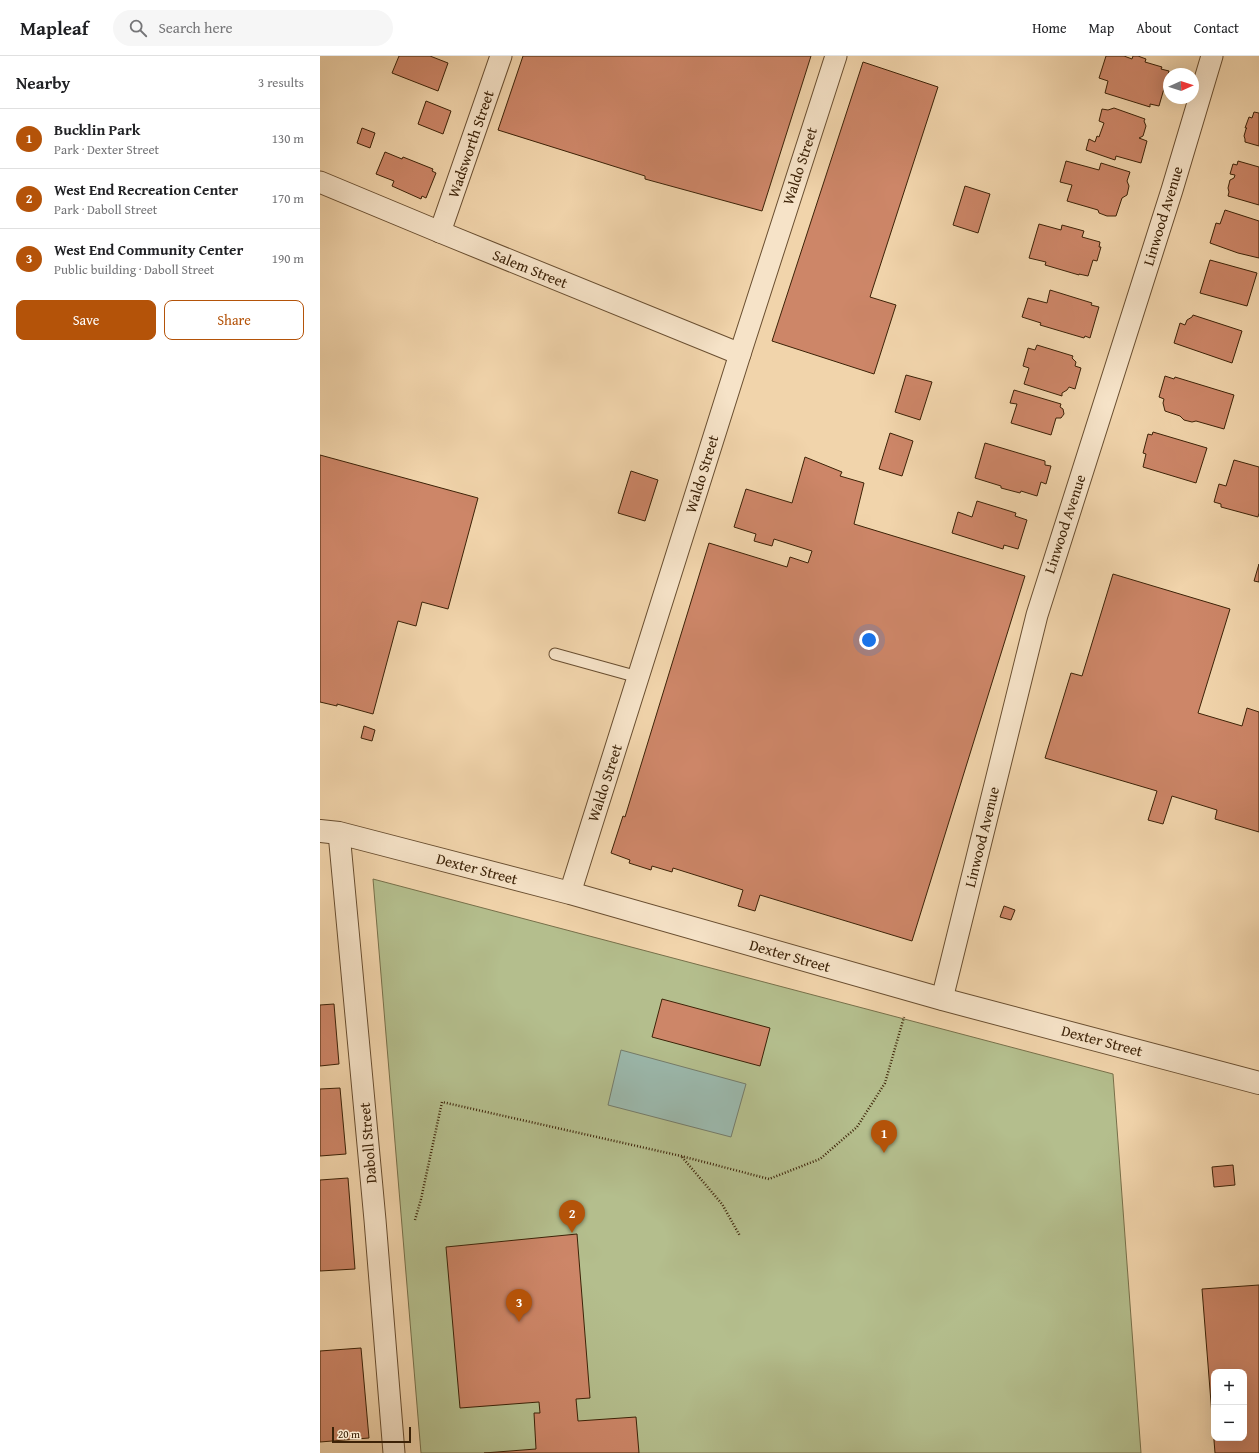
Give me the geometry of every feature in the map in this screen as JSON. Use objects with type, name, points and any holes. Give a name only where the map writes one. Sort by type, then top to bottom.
[{"type":"street","name":"Wadsworth Street","points":[[440,232],[501,56]]},
{"type":"street","name":"Waldo Street","points":[[570,893],[740,354],[836,56]]},
{"type":"street","name":"Linwood Avenue","points":[[942,999],[1037,615],[1172,190],[1212,56]]},
{"type":"street","name":"Salem Street","points":[[320,182],[740,354]]},
{"type":"street","name":"Dexter Street","points":[[329,832],[570,893],[942,999],[1259,1083]]},
{"type":"street","name":"Daboll Street","points":[[329,832],[375,1220],[394,1453]]},
{"type":"lane","points":[[555,654],[638,677]]},
{"type":"path","points":[[415,1220],[442,1102],[681,1156],[770,1179],[820,1159],[857,1127],[885,1083],[904,1017]]},
{"type":"path","points":[[681,1156],[722,1204],[740,1236]]},
{"type":"green space","points":[[373,879],[1113,1074],[1141,1453],[421,1453]]},
{"type":"shaded area","points":[[621,1050],[746,1084],[731,1137],[608,1105]]},
{"type":"building","points":[[399,56],[430,56],[448,63],[438,91],[392,73]]},
{"type":"building","points":[[523,56],[811,56],[762,211],[645,179],[645,176],[498,130]]},
{"type":"building","points":[[1106,56],[1124,56],[1132,59],[1133,56],[1138,56],[1146,59],[1145,62],[1162,67],[1161,69],[1163,70],[1163,92],[1159,106],[1150,104],[1150,107],[1105,93],[1108,81],[1099,78]]},
{"type":"building","points":[[863,62],[938,87],[870,297],[896,305],[874,374],[772,341]]},
{"type":"building","points":[[426,101],[451,111],[443,134],[418,124]]},
{"type":"building","points":[[1114,108],[1145,119],[1144,121],[1146,126],[1143,136],[1139,138],[1147,141],[1141,163],[1116,156],[1115,160],[1086,150],[1089,139],[1095,142],[1097,136],[1099,137],[1104,123],[1099,121],[1102,109],[1108,110]]},
{"type":"building","points":[[1254,112],[1259,113],[1259,146],[1245,142],[1244,136],[1249,117],[1252,118]]},
{"type":"building","points":[[362,128],[375,133],[370,148],[357,143]]},
{"type":"building","points":[[385,152],[402,159],[403,157],[433,169],[432,171],[436,173],[426,198],[422,196],[421,199],[392,186],[394,181],[376,174]]},
{"type":"building","points":[[1066,161],[1099,170],[1101,163],[1130,172],[1127,181],[1129,186],[1127,195],[1122,198],[1116,216],[1107,216],[1099,213],[1098,210],[1067,201],[1072,185],[1060,182]]},
{"type":"building","points":[[1238,161],[1259,167],[1259,205],[1228,196],[1230,180],[1234,178],[1235,175],[1230,174],[1233,164],[1237,165]]},
{"type":"building","points":[[965,186],[990,194],[978,233],[953,225]]},
{"type":"building","points":[[1225,210],[1259,221],[1259,258],[1238,253],[1210,243],[1216,223],[1220,224]]},
{"type":"building","points":[[1039,224],[1061,230],[1062,225],[1084,231],[1082,237],[1100,242],[1099,247],[1101,247],[1097,261],[1093,260],[1088,276],[1079,275],[1045,265],[1046,262],[1029,258]]},
{"type":"building","points":[[1210,260],[1257,273],[1247,306],[1200,293]]},
{"type":"building","points":[[1050,290],[1092,303],[1091,305],[1099,307],[1090,338],[1085,336],[1084,338],[1040,325],[1041,323],[1022,317],[1028,298],[1047,303]]},
{"type":"building","points":[[1193,315],[1242,331],[1232,363],[1174,343],[1180,323],[1185,325],[1187,320]]},
{"type":"building","points":[[1037,345],[1073,356],[1072,358],[1076,362],[1075,366],[1081,368],[1075,389],[1069,387],[1062,393],[1062,396],[1024,384],[1029,368],[1023,366],[1028,348],[1035,350]]},
{"type":"building","points":[[906,375],[932,382],[920,420],[895,412]]},
{"type":"building","points":[[1165,376],[1174,379],[1175,377],[1234,395],[1224,429],[1196,421],[1192,422],[1184,420],[1180,416],[1165,411],[1163,403],[1164,399],[1159,397]]},
{"type":"building","points":[[1014,390],[1061,404],[1060,407],[1063,409],[1064,414],[1061,418],[1056,418],[1051,435],[1011,423],[1017,404],[1010,403]]},
{"type":"building","points":[[1153,432],[1207,448],[1196,483],[1143,467],[1146,454],[1143,453],[1148,434],[1152,435]]},
{"type":"building","points":[[890,433],[913,441],[902,476],[879,469]]},
{"type":"building","points":[[985,443],[1045,461],[1045,465],[1051,466],[1046,484],[1041,482],[1037,496],[1021,491],[1020,493],[1001,488],[1001,486],[975,478]]},
{"type":"building","points":[[320,455],[478,498],[448,609],[422,602],[416,626],[398,621],[373,714],[337,704],[337,706],[320,702]]},
{"type":"building","points":[[805,457],[842,472],[840,476],[864,483],[854,524],[1025,576],[912,941],[760,895],[755,911],[738,906],[743,890],[673,868],[672,872],[652,866],[651,870],[629,863],[630,860],[611,853],[623,816],[625,817],[709,543],[787,567],[790,557],[808,563],[812,551],[774,539],[772,546],[754,541],[756,534],[734,527],[746,489],[792,503]]},
{"type":"building","points":[[1234,460],[1259,467],[1258,517],[1221,507],[1221,504],[1214,502],[1219,484],[1226,486]]},
{"type":"building","points":[[631,471],[658,480],[645,521],[618,513]]},
{"type":"building","points":[[977,501],[1016,513],[1015,516],[1027,520],[1018,549],[1004,545],[1003,549],[952,533],[958,512],[972,517]]},
{"type":"building","points":[[1259,564],[1259,582],[1254,581]]},
{"type":"building","points":[[1113,574],[1230,609],[1198,713],[1242,726],[1247,708],[1259,712],[1259,832],[1215,819],[1217,810],[1172,796],[1163,824],[1148,820],[1157,791],[1045,758],[1071,673],[1082,676]]},
{"type":"building","points":[[364,726],[375,730],[372,741],[361,738]]},
{"type":"building","points":[[1004,906],[1015,910],[1011,920],[1000,917]]},
{"type":"building","points":[[662,999],[770,1028],[760,1066],[652,1037]]},
{"type":"building","points":[[334,1004],[339,1064],[320,1066],[320,1005]]},
{"type":"building","points":[[340,1088],[346,1154],[320,1156],[320,1089]]},
{"type":"building","points":[[1233,1165],[1235,1185],[1214,1187],[1212,1167]]},
{"type":"building","points":[[348,1178],[355,1269],[320,1271],[320,1180]]},
{"type":"building","points":[[577,1234],[590,1398],[576,1399],[578,1421],[636,1417],[639,1453],[484,1453],[536,1449],[534,1413],[540,1413],[539,1402],[460,1408],[446,1247]]},
{"type":"building","points":[[1259,1285],[1259,1453],[1215,1453],[1214,1441],[1247,1441],[1247,1369],[1211,1369],[1211,1403],[1202,1289]]},
{"type":"building","points":[[361,1348],[369,1438],[320,1442],[320,1351]]},
{"type":"place","name":"Bucklin Park","points":[[884,1153]]},
{"type":"place","name":"West End Recreation Center","points":[[572,1233]]},
{"type":"place","name":"West End Community Center","points":[[519,1322]]}]
